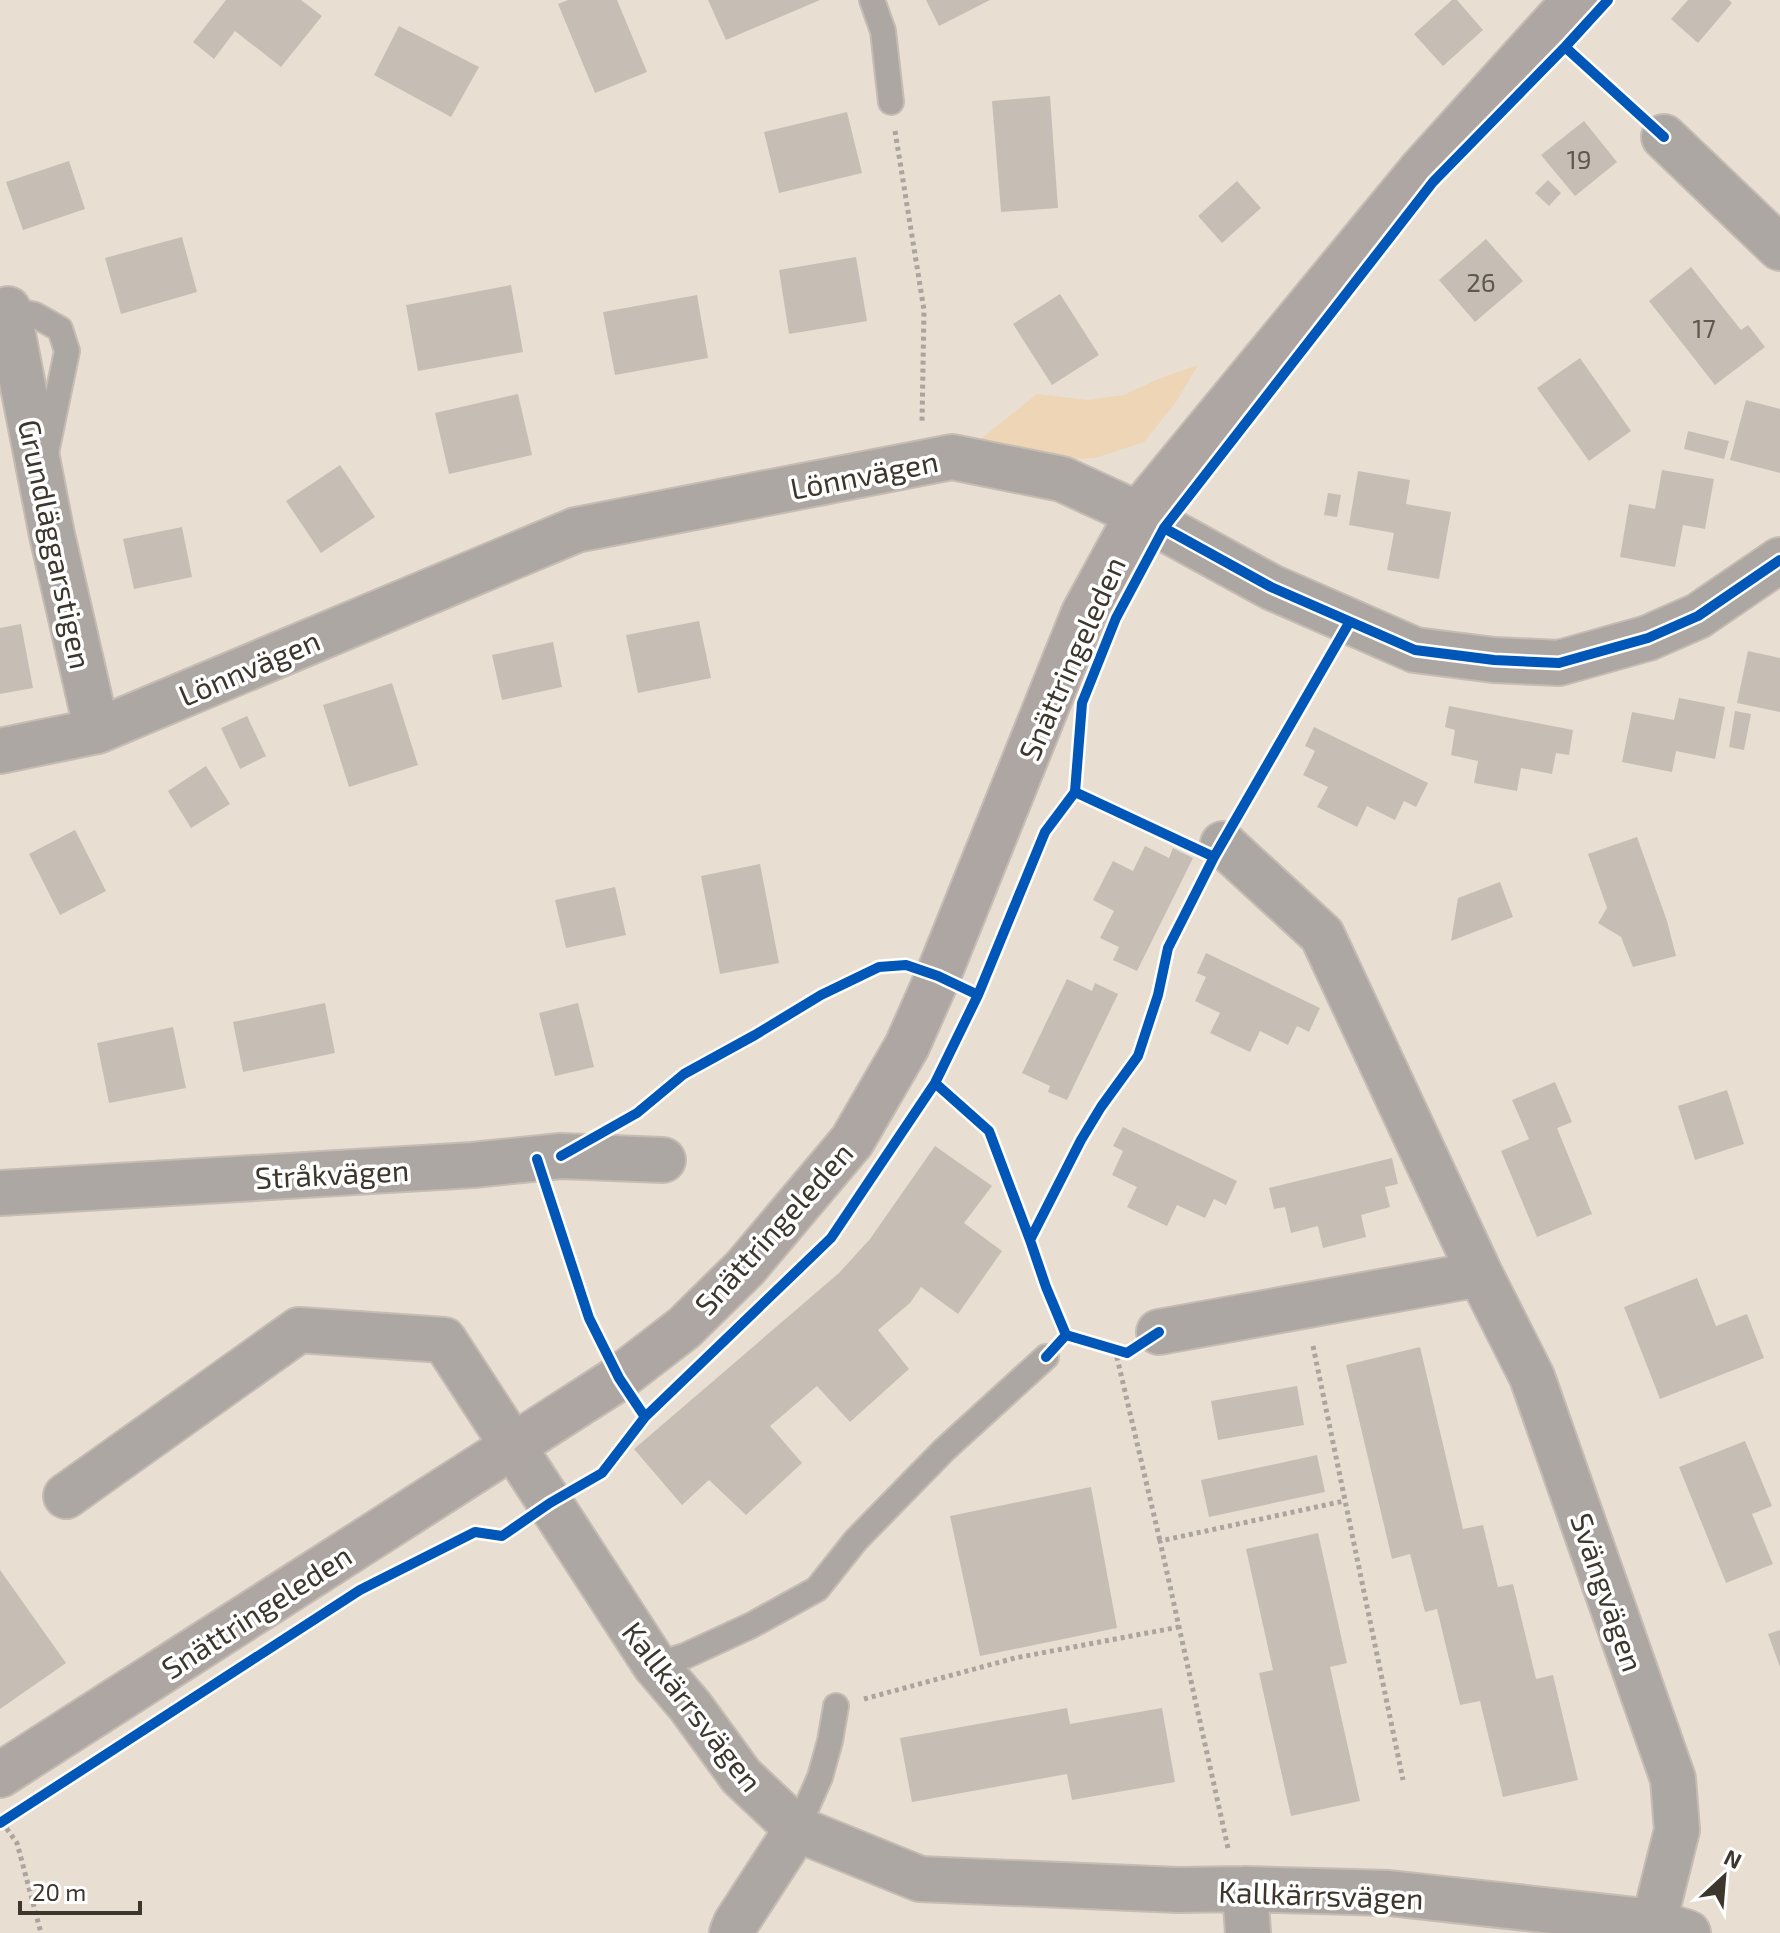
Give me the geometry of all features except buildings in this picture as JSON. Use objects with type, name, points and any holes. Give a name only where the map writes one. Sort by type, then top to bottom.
[{"type":"street","points":[[1138,514],[1422,169],[1575,0]]},
{"type":"street","points":[[1664,137],[1780,248]]},
{"type":"street","name":"Grundläggarstigen","points":[[8,309],[41,479],[97,731]]},
{"type":"street","name":"Lönnvägen","points":[[0,751],[97,731],[576,530],[952,457],[1062,479],[1138,514],[1271,587],[1415,650],[1494,660],[1559,663],[1648,638],[1698,616],[1780,560]]},
{"type":"street","name":"Snättringeleden","points":[[8,1794],[513,1447],[619,1378],[684,1328],[745,1268],[852,1141],[907,1046],[1084,613],[1138,514]]},
{"type":"street","name":"Svängvägen","points":[[1223,844],[1322,935],[1480,1274],[1532,1377],[1673,1779],[1677,1830],[1671,1927]]},
{"type":"street","name":"Stråkvägen","points":[[0,1193],[473,1165],[561,1156],[663,1160]]},
{"type":"street","points":[[1159,1332],[1480,1274]]},
{"type":"street","name":"Kallkärrsvägen","points":[[66,1496],[299,1330],[444,1340],[655,1665],[690,1706],[741,1776],[797,1829],[920,1879],[1178,1890],[1237,1872],[1671,1927]]},
{"type":"street","points":[[732,1933],[797,1829]]},
{"type":"street","points":[[1237,1872],[1248,1933]]},
{"type":"lane","points":[[872,0],[883,31],[891,102]]},
{"type":"lane","points":[[655,1665],[712,1644],[817,1589],[856,1540],[922,1472],[1046,1357]]},
{"type":"lane","points":[[797,1829],[820,1777],[836,1706]]},
{"type":"path","points":[[891,102],[924,310],[921,463]]},
{"type":"path","points":[[1305,1306],[1403,1780]]},
{"type":"path","points":[[1102,1346],[1127,1353],[1159,1332]]},
{"type":"path","points":[[1115,1349],[1237,1872]]},
{"type":"path","points":[[1160,1541],[1344,1501]]},
{"type":"path","points":[[836,1706],[1015,1658],[1179,1627]]},
{"type":"path","points":[[8,1794],[1,1822],[17,1843],[41,1933]]},
{"type":"shaded area","points":[[1198,365],[1176,402],[1144,442],[1095,458],[1040,462],[967,450],[1037,394],[1088,400],[1124,395]]},
{"type":"cycle path","points":[[0,1823],[360,1590],[475,1532],[502,1536],[602,1473],[645,1417],[831,1238],[935,1083],[978,995],[1045,832],[1075,792],[1082,703],[1116,618],[1164,528],[1433,182],[1608,0]]},
{"type":"cycle path","points":[[1565,47],[1664,137]]},
{"type":"cycle path","points":[[1164,528],[1271,587],[1415,650],[1494,660],[1559,663],[1648,638],[1698,616],[1780,560]]},
{"type":"cycle path","points":[[1030,1240],[1081,1140],[1138,1056],[1158,995],[1168,948],[1214,857],[1349,623]]},
{"type":"cycle path","points":[[1075,792],[1214,857]]},
{"type":"cycle path","points":[[561,1156],[637,1113],[684,1074],[821,995],[879,967],[906,965],[978,995]]},
{"type":"cycle path","points":[[935,1083],[989,1131],[1066,1335],[1046,1357]]},
{"type":"cycle path","points":[[537,1159],[589,1318],[619,1378],[645,1417]]},
{"type":"cycle path","points":[[1066,1335],[1127,1353],[1159,1332]]}]
